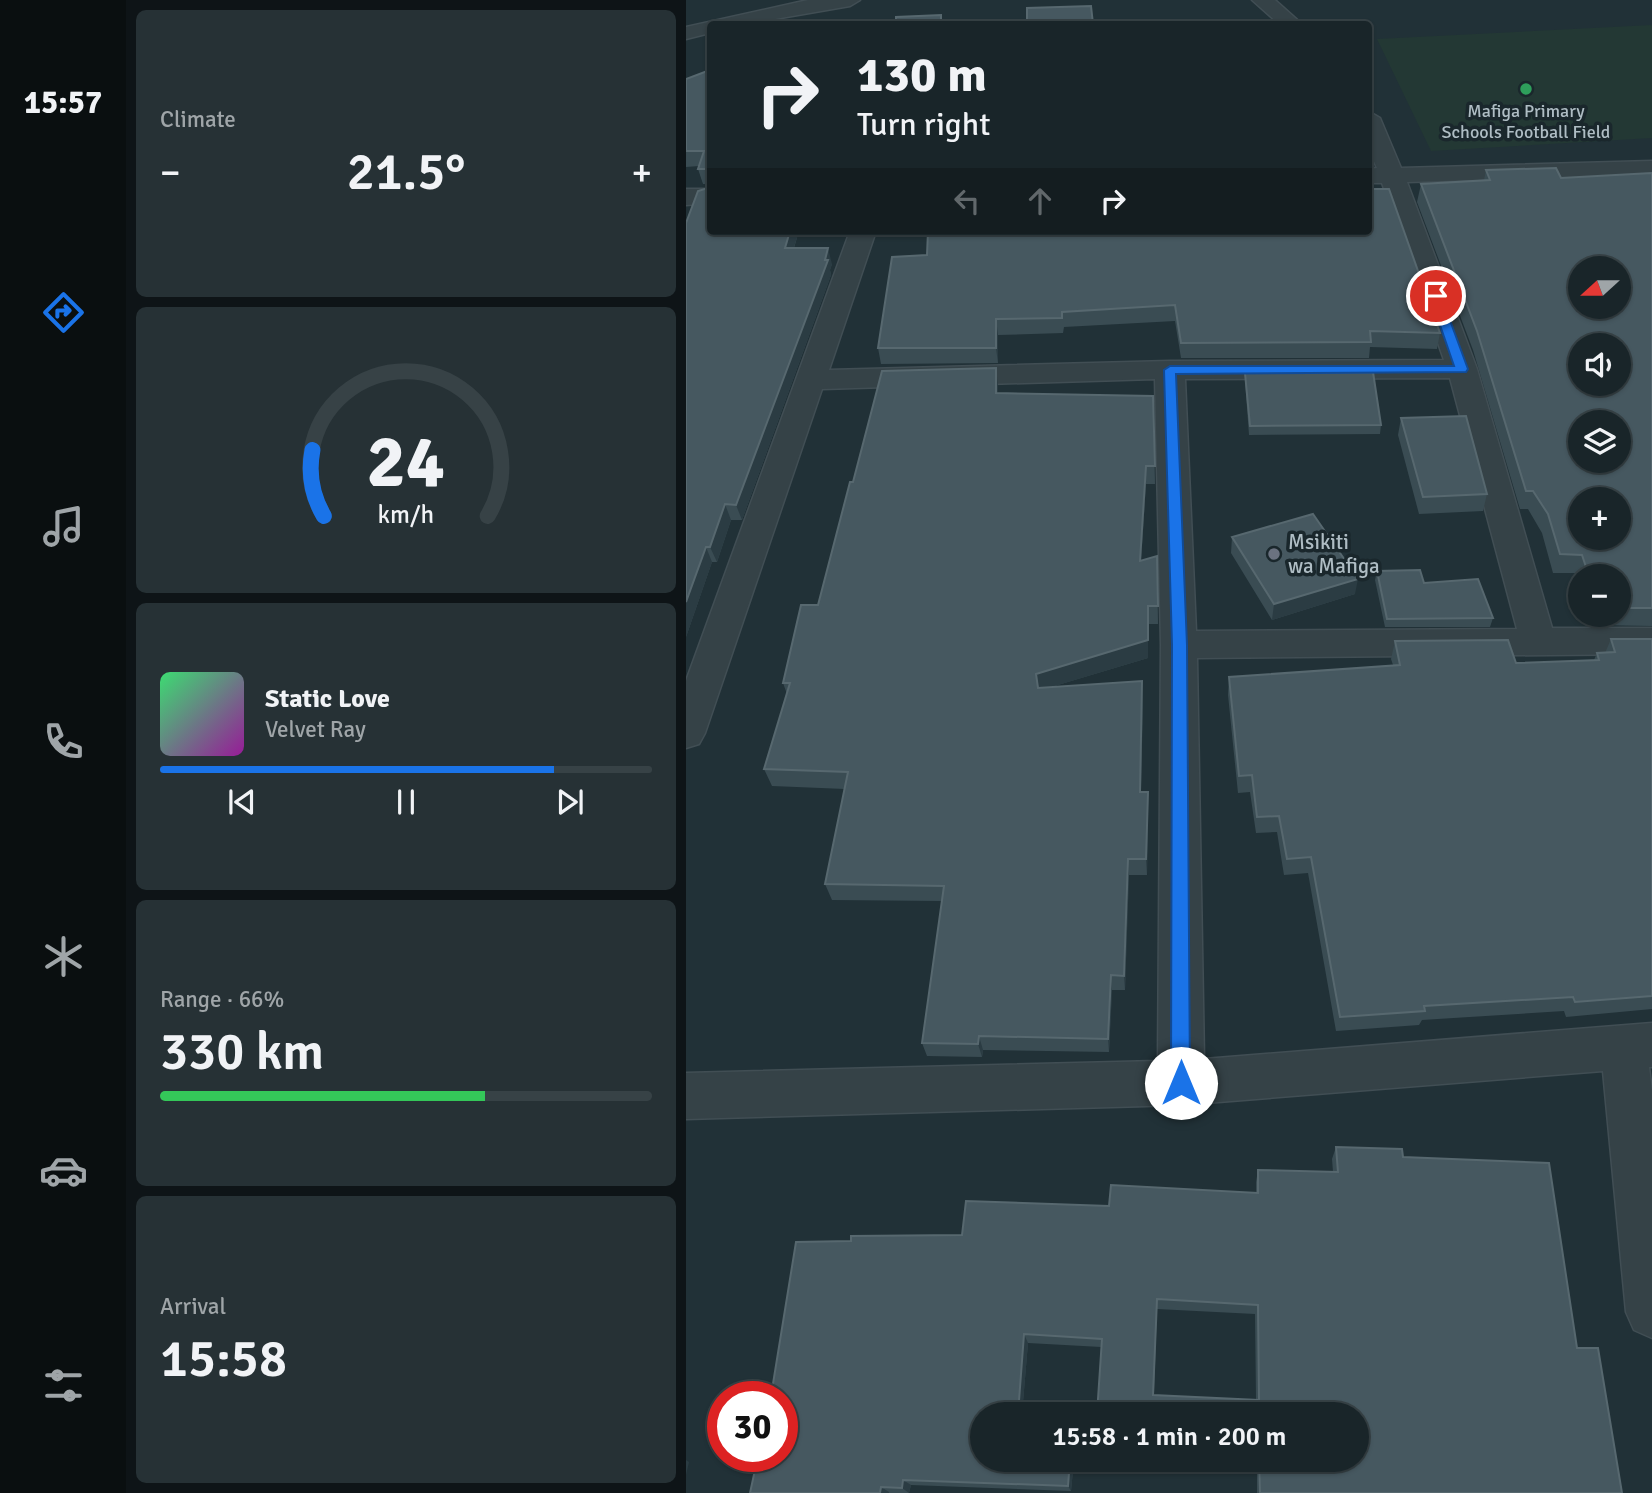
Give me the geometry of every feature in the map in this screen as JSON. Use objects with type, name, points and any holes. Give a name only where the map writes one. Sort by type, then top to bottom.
[{"type":"street","points":[[734,21],[776,11],[850,0]]},
{"type":"street","points":[[1262,0],[1287,21]]},
{"type":"street","points":[[686,33],[707,28]]},
{"type":"street","points":[[1372,137],[1380,175],[1462,369],[1538,641]]},
{"type":"street","points":[[1380,175],[1652,168]]},
{"type":"street","points":[[686,197],[707,196]]},
{"type":"street","points":[[686,733],[695,683],[810,380],[862,235]]},
{"type":"street","points":[[810,380],[1170,370],[1462,369]]},
{"type":"street","points":[[1170,370],[1179,645],[1181,1083]]},
{"type":"street","points":[[1179,645],[1652,641]]},
{"type":"street","points":[[686,1096],[1181,1083],[1638,1046],[1652,1312]]},
{"type":"green space","name":"Mafiga Primary Schools Football Field","points":[[1652,25],[1652,138],[1431,151],[1377,39]]},
{"type":"building","points":[[1091,6],[1093,21],[1027,21],[1027,8]]},
{"type":"building","points":[[941,15],[941,21],[896,21],[896,17]]},
{"type":"building","points":[[707,71],[707,169],[698,169],[704,151],[686,151],[686,79]]},
{"type":"building","points":[[1556,168],[1561,178],[1652,173],[1652,608],[1631,608],[1631,564],[1585,564],[1582,555],[1560,554],[1548,514],[1533,491],[1526,491],[1477,331],[1421,184],[1490,180],[1486,170]]},
{"type":"building","points":[[707,188],[707,235],[789,235],[785,248],[828,248],[825,260],[828,260],[736,505],[725,504],[686,602],[686,223],[698,191]]},
{"type":"building","points":[[1372,189],[1389,189],[1440,333],[1370,331],[1371,342],[1181,343],[1175,305],[1062,312],[1062,318],[996,319],[996,348],[878,348],[892,257],[927,255],[928,235],[1372,235]]},
{"type":"building","points":[[996,368],[996,393],[1153,396],[1155,466],[1146,466],[1140,561],[1157,556],[1158,606],[1148,606],[1148,640],[1036,674],[1038,688],[1142,681],[1140,792],[1148,792],[1146,859],[1128,859],[1124,976],[1111,975],[1108,1039],[979,1036],[978,1044],[922,1043],[944,886],[825,884],[848,772],[764,769],[790,683],[783,683],[801,605],[818,605],[882,371]]},
{"type":"building","points":[[1373,372],[1381,425],[1250,426],[1245,373]]},
{"type":"building","points":[[1466,416],[1487,494],[1423,497],[1401,418]]},
{"type":"building","points":[[1313,514],[1358,579],[1274,604],[1232,537]]},
{"type":"building","points":[[1420,570],[1424,583],[1478,579],[1493,618],[1387,619],[1377,571]]},
{"type":"building","points":[[1611,639],[1652,639],[1652,996],[1575,1002],[1573,997],[1424,1006],[1425,1011],[1340,1017],[1311,857],[1287,859],[1279,816],[1257,817],[1252,775],[1239,776],[1229,677],[1400,665],[1395,641],[1508,640],[1516,663],[1599,660],[1597,653],[1615,652]]},
{"type":"building","points":[[1336,1147],[1402,1149],[1403,1157],[1549,1163],[1577,1348],[1598,1348],[1622,1493],[1260,1493],[1259,1472],[1369,1472],[1369,1402],[1098,1402],[1102,1339],[1024,1334],[1019,1402],[970,1402],[970,1472],[1069,1472],[1068,1486],[903,1480],[902,1488],[881,1487],[880,1493],[750,1493],[755,1472],[798,1472],[798,1381],[773,1381],[796,1242],[851,1241],[851,1236],[962,1235],[966,1201],[1109,1206],[1111,1185],[1258,1193],[1258,1170],[1338,1172]],"holes":[[[1157,1299],[1258,1305],[1259,1400],[1153,1395]]]},
{"type":"place","name":"Mafiga Primary Schools Football Field","points":[[1526,89]]},
{"type":"place","name":"Msikiti wa Mafiga","points":[[1274,554]]},
{"type":"route","points":[[1181,1083],[1179,645],[1170,370],[1462,369],[1436,296]]}]
